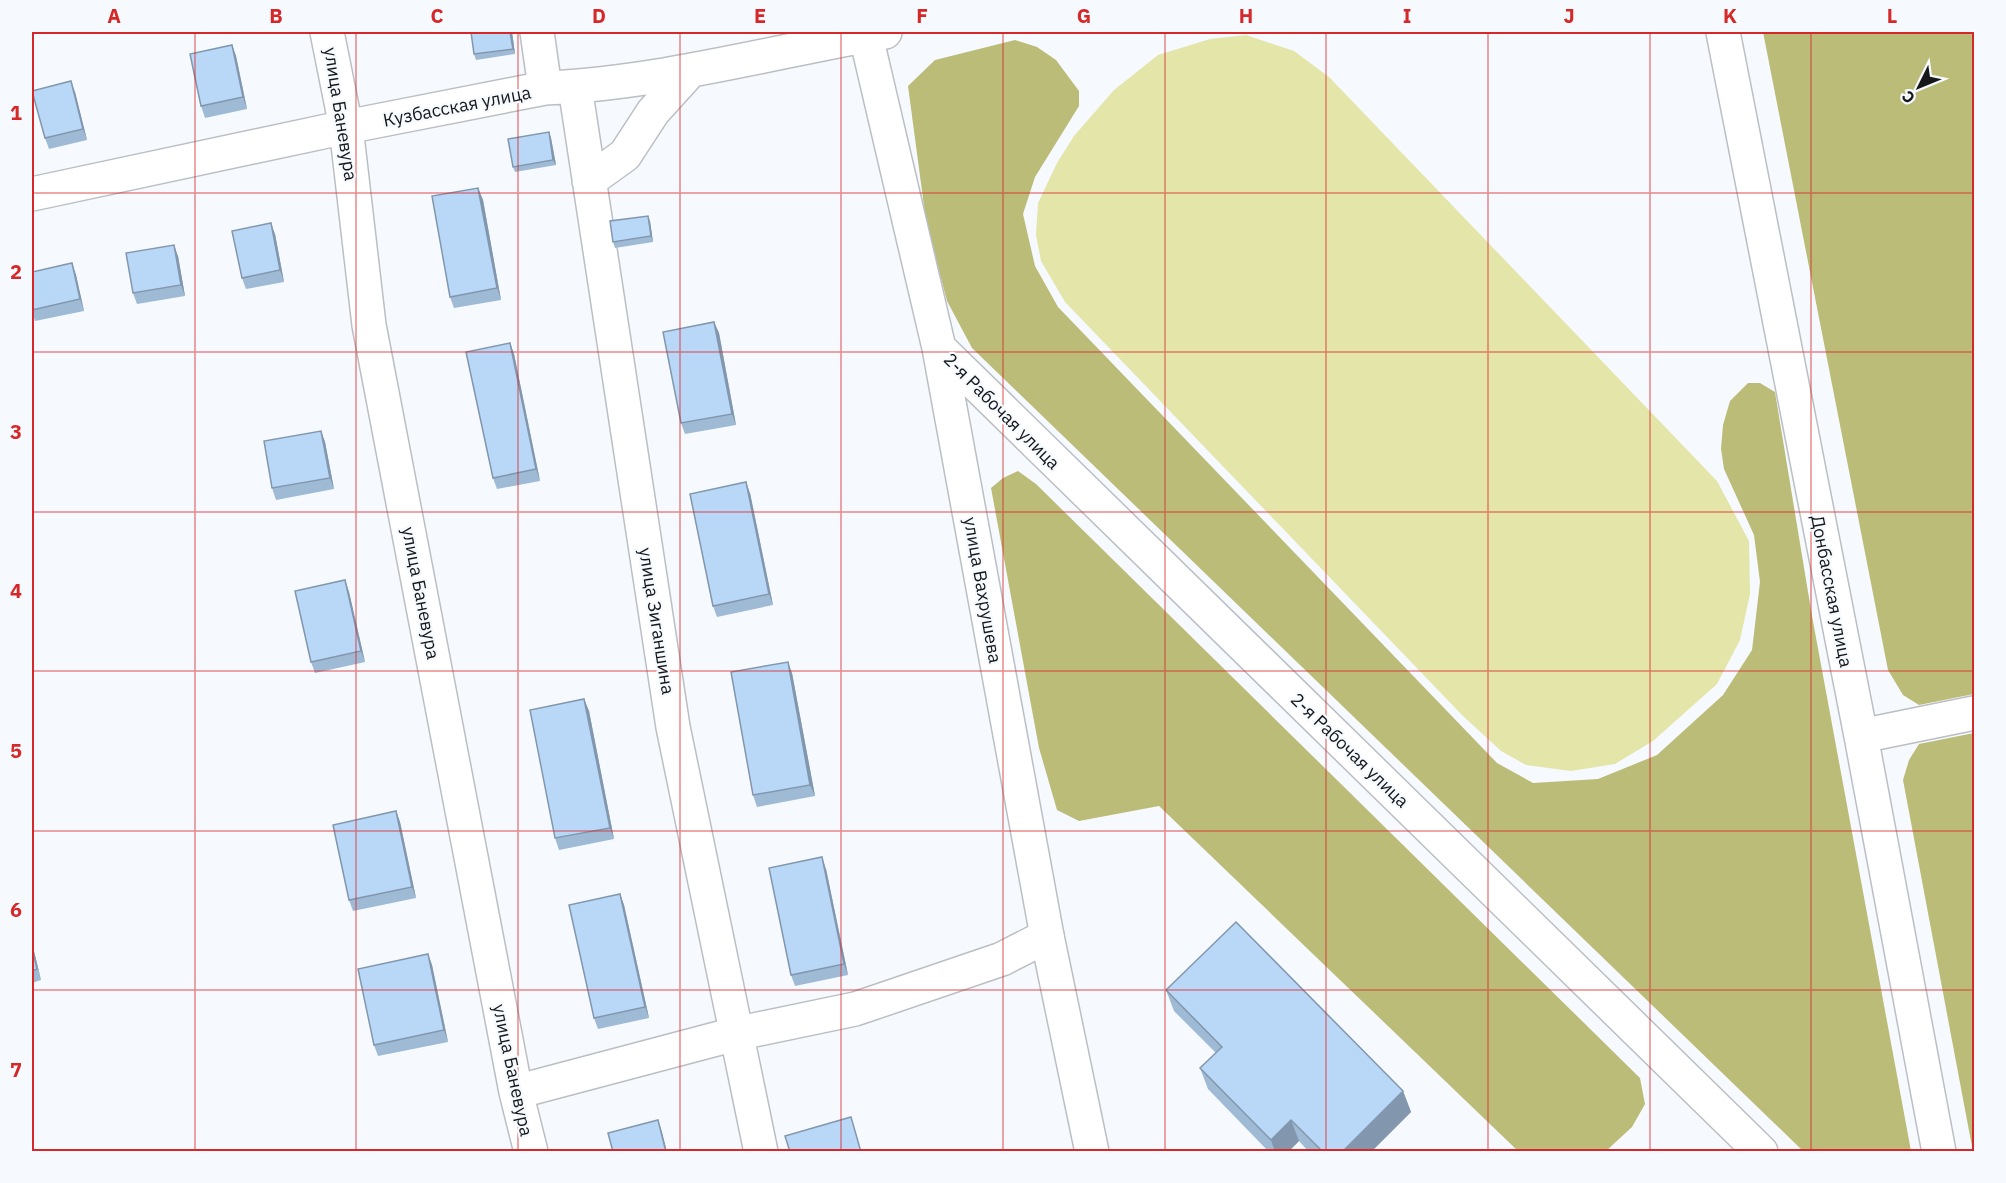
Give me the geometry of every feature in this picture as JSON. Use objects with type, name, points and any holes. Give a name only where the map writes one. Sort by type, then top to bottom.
[{"type":"main road","name":"улица Баневура","points":[[327,32],[346,127],[369,325],[516,1092],[531,1152]]},
{"type":"main road","name":"улица Зиганшина","points":[[537,32],[560,88],[589,181],[674,727],[735,1034],[761,1152]]},
{"type":"main road","name":"Донбасская улица","points":[[1723,32],[1861,736],[1939,1152]]},
{"type":"main road","name":"Кузбасская улица","points":[[32,194],[346,127],[560,88],[691,70],[872,33]]},
{"type":"main road","name":"улица Вахрушева","points":[[872,33],[939,348],[1047,936],[1092,1152]]},
{"type":"main road","points":[[589,181],[625,155],[653,112],[691,70]]},
{"type":"main road","name":"2-я Рабочая улица","points":[[939,348],[1761,1152]]},
{"type":"main road","points":[[1861,736],[1974,714]]},
{"type":"main road","points":[[516,1092],[735,1034],[855,1010],[1002,959],[1047,936]]},
{"type":"green space","points":[[1763,32],[1974,32],[1974,694],[1919,705],[1903,695],[1888,670]]},
{"type":"green space","points":[[1246,35],[1294,51],[1329,77],[1717,481],[1749,541],[1750,594],[1740,640],[1717,684],[1653,741],[1615,764],[1571,771],[1526,765],[1501,751],[1463,716],[1065,302],[1041,261],[1036,235],[1038,203],[1057,163],[1074,136],[1114,90],[1158,55],[1210,39]]},
{"type":"green space","points":[[1015,40],[1037,47],[1056,60],[1079,91],[1079,106],[1035,177],[1023,214],[1035,266],[1058,307],[1497,763],[1533,783],[1598,779],[1657,755],[1723,695],[1752,650],[1760,582],[1754,535],[1724,469],[1721,449],[1723,425],[1730,401],[1748,383],[1760,383],[1775,392],[1812,616],[1911,1151],[1803,1151],[972,348],[947,301],[926,221],[908,86],[935,60]]},
{"type":"green space","points":[[1018,471],[1036,484],[1640,1078],[1645,1104],[1632,1127],[1606,1151],[1518,1151],[1159,806],[1079,821],[1057,810],[1039,748],[991,488],[1003,478]]},
{"type":"green space","points":[[1974,733],[1973,1152],[1903,780],[1909,760],[1919,744]]},
{"type":"building","points":[[471,32],[510,32],[513,49],[474,54]]},
{"type":"building","points":[[232,45],[243,97],[201,106],[190,54]]},
{"type":"building","points":[[71,81],[83,129],[45,138],[32,91]]},
{"type":"building","points":[[549,132],[553,160],[513,167],[508,139]]},
{"type":"building","points":[[478,188],[497,288],[450,297],[432,196]]},
{"type":"building","points":[[648,216],[651,236],[613,242],[610,221]]},
{"type":"building","points":[[271,223],[280,270],[242,278],[232,231]]},
{"type":"building","points":[[174,245],[181,285],[133,293],[126,253]]},
{"type":"building","points":[[72,263],[80,299],[32,310],[32,272]]},
{"type":"building","points":[[714,322],[732,414],[681,423],[663,332]]},
{"type":"building","points":[[510,343],[536,469],[493,478],[466,352]]},
{"type":"building","points":[[321,431],[330,478],[272,488],[264,441]]},
{"type":"building","points":[[746,482],[769,594],[713,606],[690,494]]},
{"type":"building","points":[[345,580],[361,651],[311,662],[295,591]]},
{"type":"building","points":[[788,662],[810,785],[753,795],[731,672]]},
{"type":"building","points":[[584,699],[610,828],[555,838],[530,710]]},
{"type":"building","points":[[396,811],[412,887],[349,900],[333,825]]},
{"type":"building","points":[[822,857],[844,964],[791,975],[769,868]]},
{"type":"building","points":[[620,894],[645,1007],[594,1018],[569,905]]},
{"type":"building","points":[[1236,922],[1403,1091],[1342,1152],[1323,1152],[1291,1120],[1271,1140],[1200,1068],[1222,1047],[1166,990]]},
{"type":"building","points":[[32,948],[37,969],[32,971]]},
{"type":"building","points":[[428,954],[444,1030],[374,1045],[358,969]]},
{"type":"building","points":[[851,1117],[861,1152],[790,1152],[785,1136]]},
{"type":"building","points":[[658,1120],[666,1152],[613,1152],[608,1133]]}]
